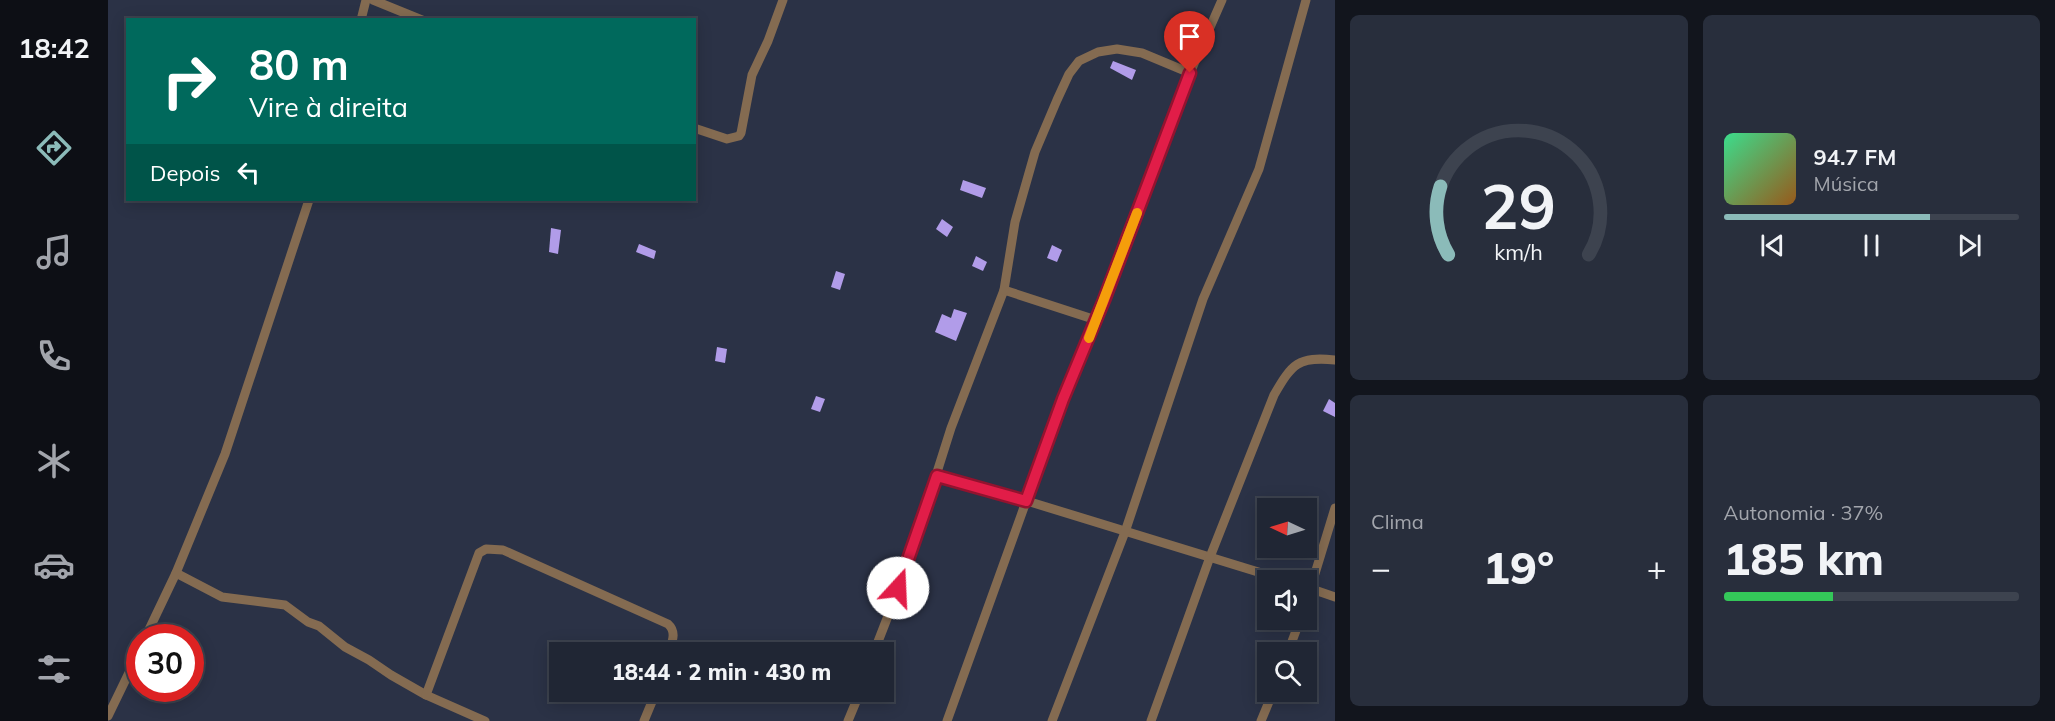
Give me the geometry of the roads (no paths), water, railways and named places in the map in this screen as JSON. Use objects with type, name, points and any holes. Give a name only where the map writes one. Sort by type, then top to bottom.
[{"type":"street","points":[[362,18],[366,0]]},
{"type":"street","points":[[373,0],[417,18]]},
{"type":"street","points":[[696,129],[727,139],[739,136],[752,75],[783,0]]},
{"type":"street","points":[[947,721],[1063,399],[1096,320],[1190,73],[1222,0]]},
{"type":"street","points":[[1052,721],[1125,532],[1203,299],[1259,169],[1306,0]]},
{"type":"street","points":[[878,642],[907,567],[951,428],[1004,291],[1015,222],[1035,152],[1069,74],[1079,62],[1098,52],[1117,50],[1142,53],[1190,73]]},
{"type":"street","points":[[152,624],[176,573],[225,454],[309,201]]},
{"type":"street","points":[[1004,291],[1096,320]]},
{"type":"street","points":[[1151,721],[1210,557],[1274,395],[1286,373],[1298,363],[1314,358],[1335,360]]},
{"type":"street","points":[[937,476],[1257,572]]},
{"type":"street","points":[[1315,570],[1335,508]]},
{"type":"street","points":[[426,695],[479,553],[486,549],[503,550],[668,624],[673,629],[672,642]]},
{"type":"street","points":[[176,573],[222,597],[285,605],[308,622],[319,626],[345,647],[426,695],[485,721]]},
{"type":"street","points":[[1317,591],[1335,597]]},
{"type":"street","points":[[108,716],[126,679]]},
{"type":"street","points":[[645,721],[652,702]]},
{"type":"street","points":[[848,721],[856,702]]},
{"type":"street","points":[[1261,721],[1269,702]]}]
